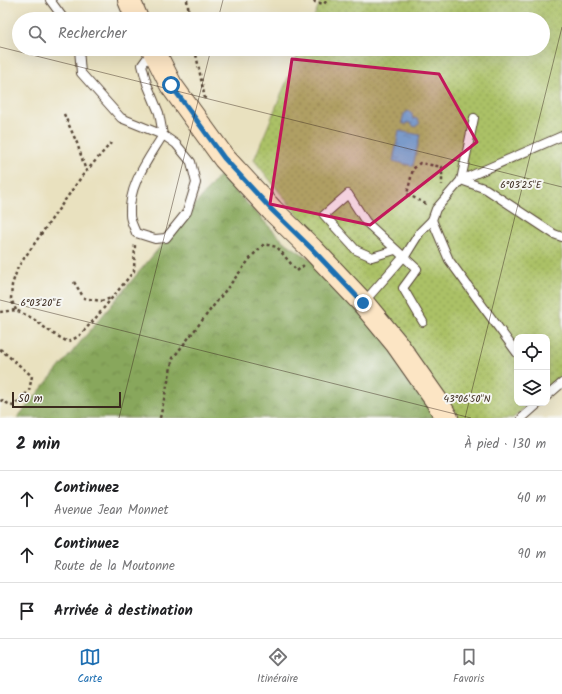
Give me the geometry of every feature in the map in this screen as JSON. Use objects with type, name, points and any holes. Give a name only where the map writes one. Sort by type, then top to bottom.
[{"type":"main road","points":[[129,0],[134,12]]},
{"type":"main road","points":[[156,56],[171,85],[224,158],[272,210],[312,249],[363,303],[396,343],[447,418]]},
{"type":"lane","points":[[50,0],[59,12]]},
{"type":"lane","points":[[80,56],[81,73],[121,118],[163,136],[176,144],[191,162],[196,182],[187,212],[166,238],[155,239],[136,233],[130,217],[131,195],[139,174],[163,136],[160,113],[147,84],[142,65],[149,56]]},
{"type":"lane","points":[[461,180],[474,118]]},
{"type":"lane","points":[[363,303],[405,256],[420,232],[432,220],[436,209],[461,180],[562,136]]},
{"type":"lane","points":[[461,180],[486,189],[554,234],[562,237]]},
{"type":"lane","points":[[395,250],[372,257],[356,250],[324,215],[348,194],[366,222],[392,247],[405,256],[417,269],[403,288],[423,322]]},
{"type":"lane","points":[[432,220],[449,260],[514,349]]},
{"type":"lane","points":[[550,393],[562,382]]},
{"type":"lane","points":[[522,418],[536,406]]},
{"type":"path","points":[[187,0],[189,12]]},
{"type":"path","points":[[314,0],[315,2],[324,4],[327,0]]},
{"type":"path","points":[[197,56],[205,104]]},
{"type":"path","points":[[64,114],[78,143],[86,171]]},
{"type":"path","points":[[16,310],[11,299],[12,285],[18,267],[86,171],[111,143]]},
{"type":"path","points":[[436,209],[407,194],[413,169],[420,163],[442,167]]},
{"type":"path","points":[[0,312],[16,310],[32,318],[52,333],[68,342],[79,336],[134,272],[136,233]]},
{"type":"path","points":[[160,418],[173,358],[253,255],[264,244],[278,247],[297,271],[304,265],[312,249]]},
{"type":"path","points":[[74,282],[84,298],[101,301],[113,298]]},
{"type":"path","points":[[0,349],[32,376],[29,390],[13,406],[0,400]]},
{"type":"highlighted area","points":[[292,59],[439,74],[477,142],[370,225],[270,204]]},
{"type":"green space","points":[[321,0],[562,0],[562,375],[550,385],[550,334],[514,334],[514,406],[527,406],[513,418],[460,418],[254,160],[297,56],[550,56],[550,12],[316,12]]},
{"type":"green space","points":[[220,175],[283,241],[319,265],[394,348],[439,418],[17,418]]},
{"type":"water","points":[[408,111],[412,114],[413,119],[416,118],[420,123],[415,127],[408,122],[407,124],[403,124],[402,121],[404,114]]},
{"type":"water","points":[[399,131],[420,135],[413,166],[393,161]]},
{"type":"route","points":[[171,85],[224,158],[272,210],[312,249],[363,303]]}]
